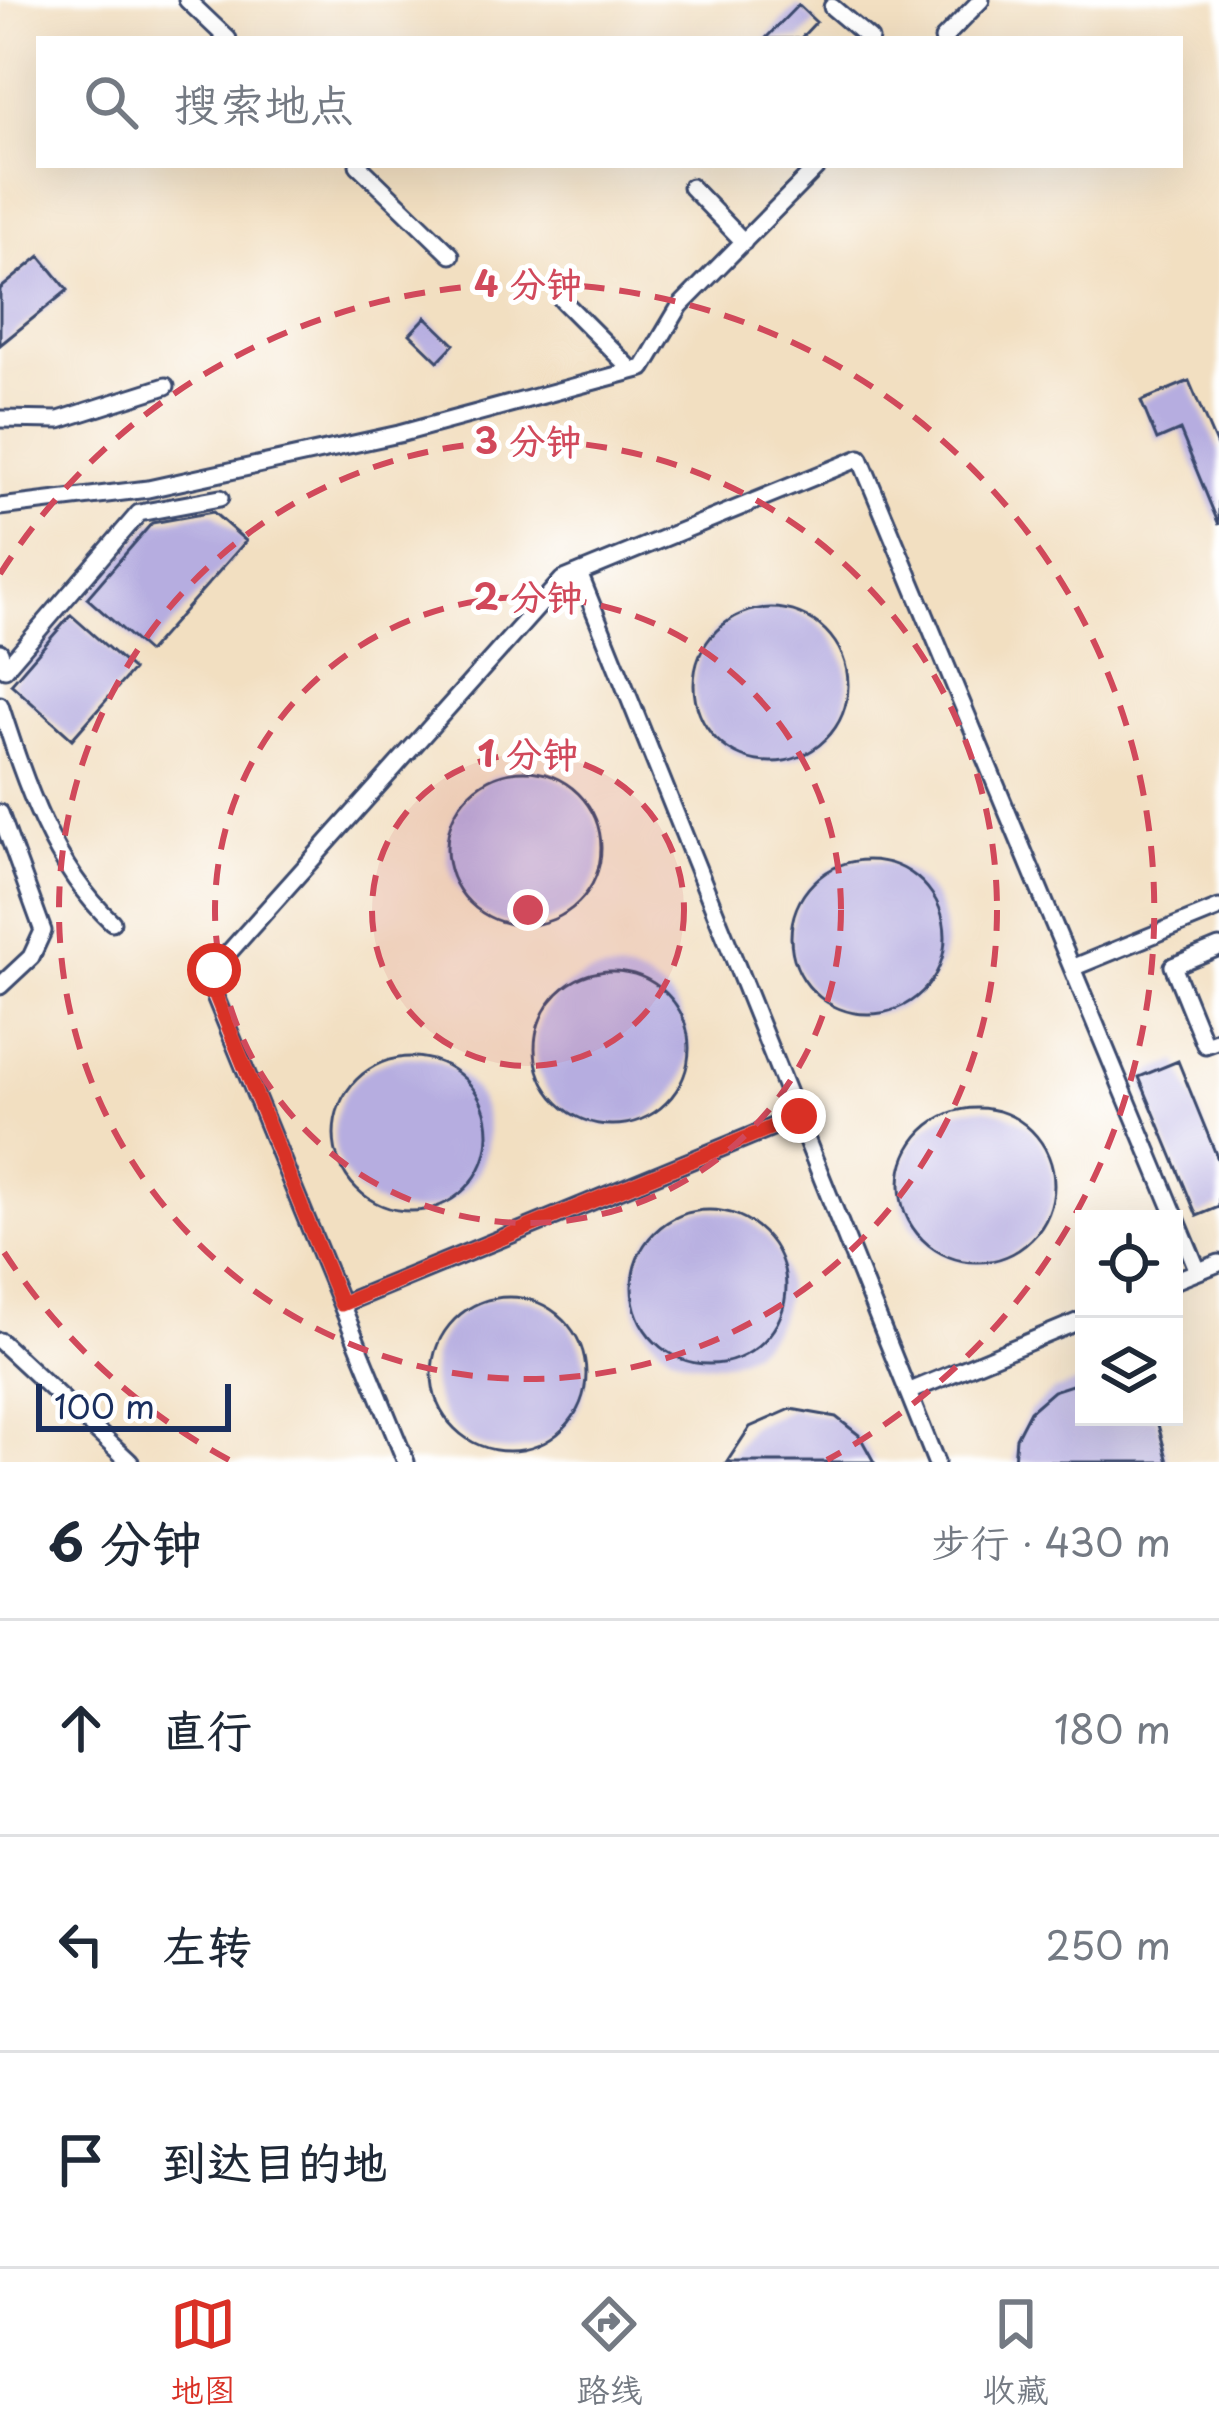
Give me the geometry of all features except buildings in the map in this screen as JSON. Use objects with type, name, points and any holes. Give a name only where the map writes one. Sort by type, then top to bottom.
[{"type":"street","points":[[187,0],[225,36]]},
{"type":"street","points":[[946,36],[976,1]]},
{"type":"street","points":[[832,7],[866,36]]},
{"type":"street","points":[[361,168],[452,255]]},
{"type":"street","points":[[0,507],[35,506],[186,481],[461,418],[643,368],[680,307],[816,168]]},
{"type":"street","points":[[691,188],[744,242]]},
{"type":"street","points":[[562,301],[632,370]]},
{"type":"street","points":[[0,419],[59,420],[166,386]]},
{"type":"street","points":[[406,1462],[211,984],[214,970],[562,580],[860,458],[1198,1271]]},
{"type":"street","points":[[0,652],[5,669],[139,512],[220,498]]},
{"type":"street","points":[[579,573],[936,1462]]},
{"type":"street","points":[[0,705],[58,856],[86,897],[112,922]]},
{"type":"street","points":[[0,813],[43,931],[31,957],[0,986]]},
{"type":"street","points":[[1072,968],[1219,908]]},
{"type":"street","points":[[1219,947],[1172,966],[1205,1046],[1219,1040]]},
{"type":"street","points":[[341,1304],[799,1116]]},
{"type":"street","points":[[1183,1277],[1219,1263]]},
{"type":"street","points":[[908,1392],[1075,1323]]},
{"type":"street","points":[[0,1341],[130,1462]]},
{"type":"route","points":[[214,970],[211,984],[341,1304],[799,1116]]}]
